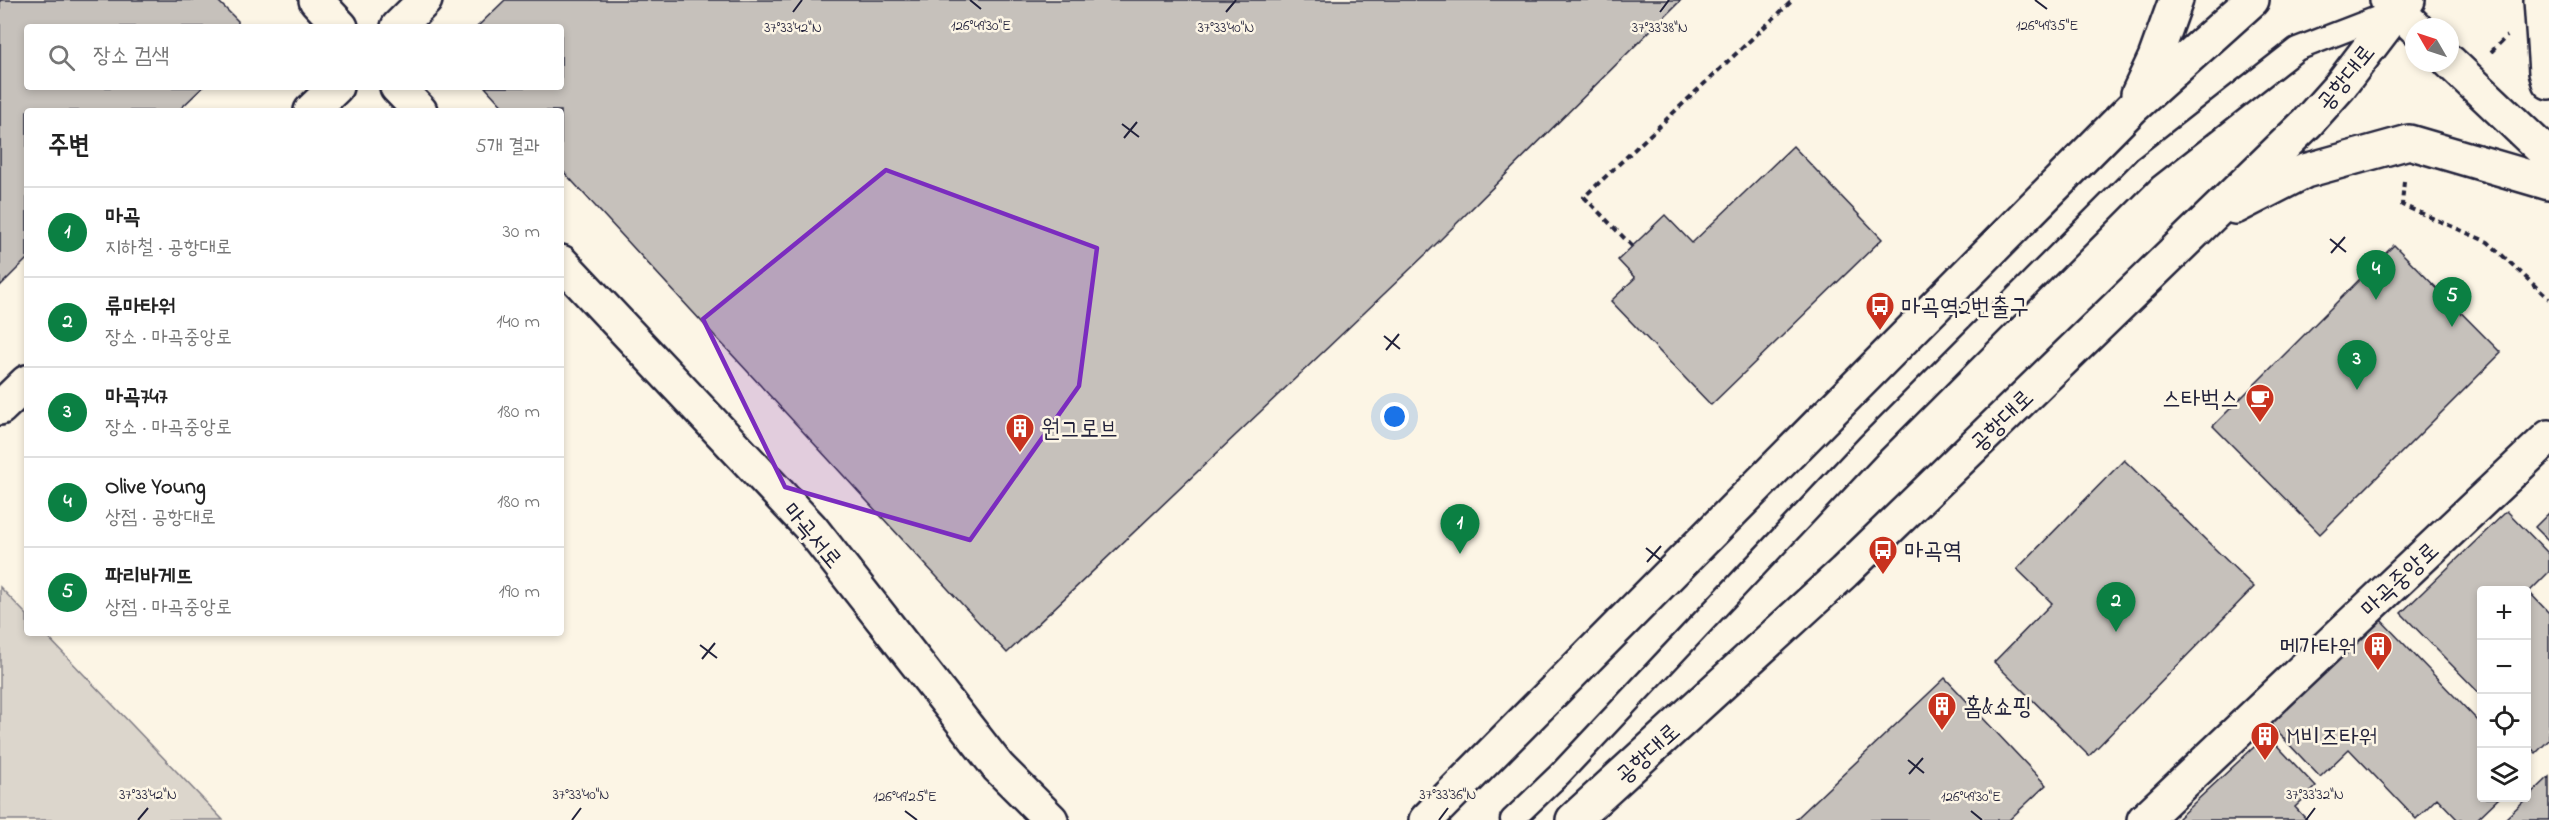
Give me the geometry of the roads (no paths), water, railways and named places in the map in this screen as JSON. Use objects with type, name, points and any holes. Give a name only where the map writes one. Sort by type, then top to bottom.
[{"type":"main road","points":[[316,0],[338,24]]},
{"type":"main road","points":[[401,24],[425,0]]},
{"type":"main road","points":[[2133,107],[2155,58],[2176,0]]},
{"type":"main road","points":[[1426,820],[2133,107],[2252,0]]},
{"type":"main road","points":[[2541,0],[2546,72],[2549,82]]},
{"type":"main road","name":"공항대로","points":[[1573,820],[1844,572],[2204,224],[2314,115],[2402,9]]},
{"type":"main road","points":[[2459,71],[2549,156]]},
{"type":"main road","points":[[314,108],[333,90]]},
{"type":"main road","points":[[400,90],[417,108]]},
{"type":"main road","points":[[2204,224],[2305,171],[2409,142],[2549,183]]},
{"type":"main road","name":"마곡서로","points":[[564,265],[811,528],[998,767],[1052,820]]},
{"type":"main road","points":[[0,408],[24,385]]},
{"type":"main road","name":"마곡중앙로","points":[[2144,820],[2549,437]]},
{"type":"lane","points":[[1512,820],[1560,774],[1869,445],[2145,168],[2297,49],[2402,9]]},
{"type":"place","name":"Olive Young","points":[[2376,300]]},
{"type":"place","name":"파리바게뜨","points":[[2452,327]]},
{"type":"place","name":"마곡역2번출구","points":[[1880,332]]},
{"type":"place","name":"마곡747","points":[[2357,390]]},
{"type":"place","name":"스타벅스","points":[[2260,424]]},
{"type":"place","name":"원그로브","points":[[1020,454]]},
{"type":"place","name":"마곡","points":[[1460,554]]},
{"type":"place","name":"마곡역","points":[[1883,576]]},
{"type":"place","name":"류마타워","points":[[2116,632]]},
{"type":"place","name":"메가타워","points":[[2378,672]]},
{"type":"place","name":"홈&쇼핑","points":[[1942,732]]},
{"type":"place","name":"M비즈타워","points":[[2265,762]]}]
